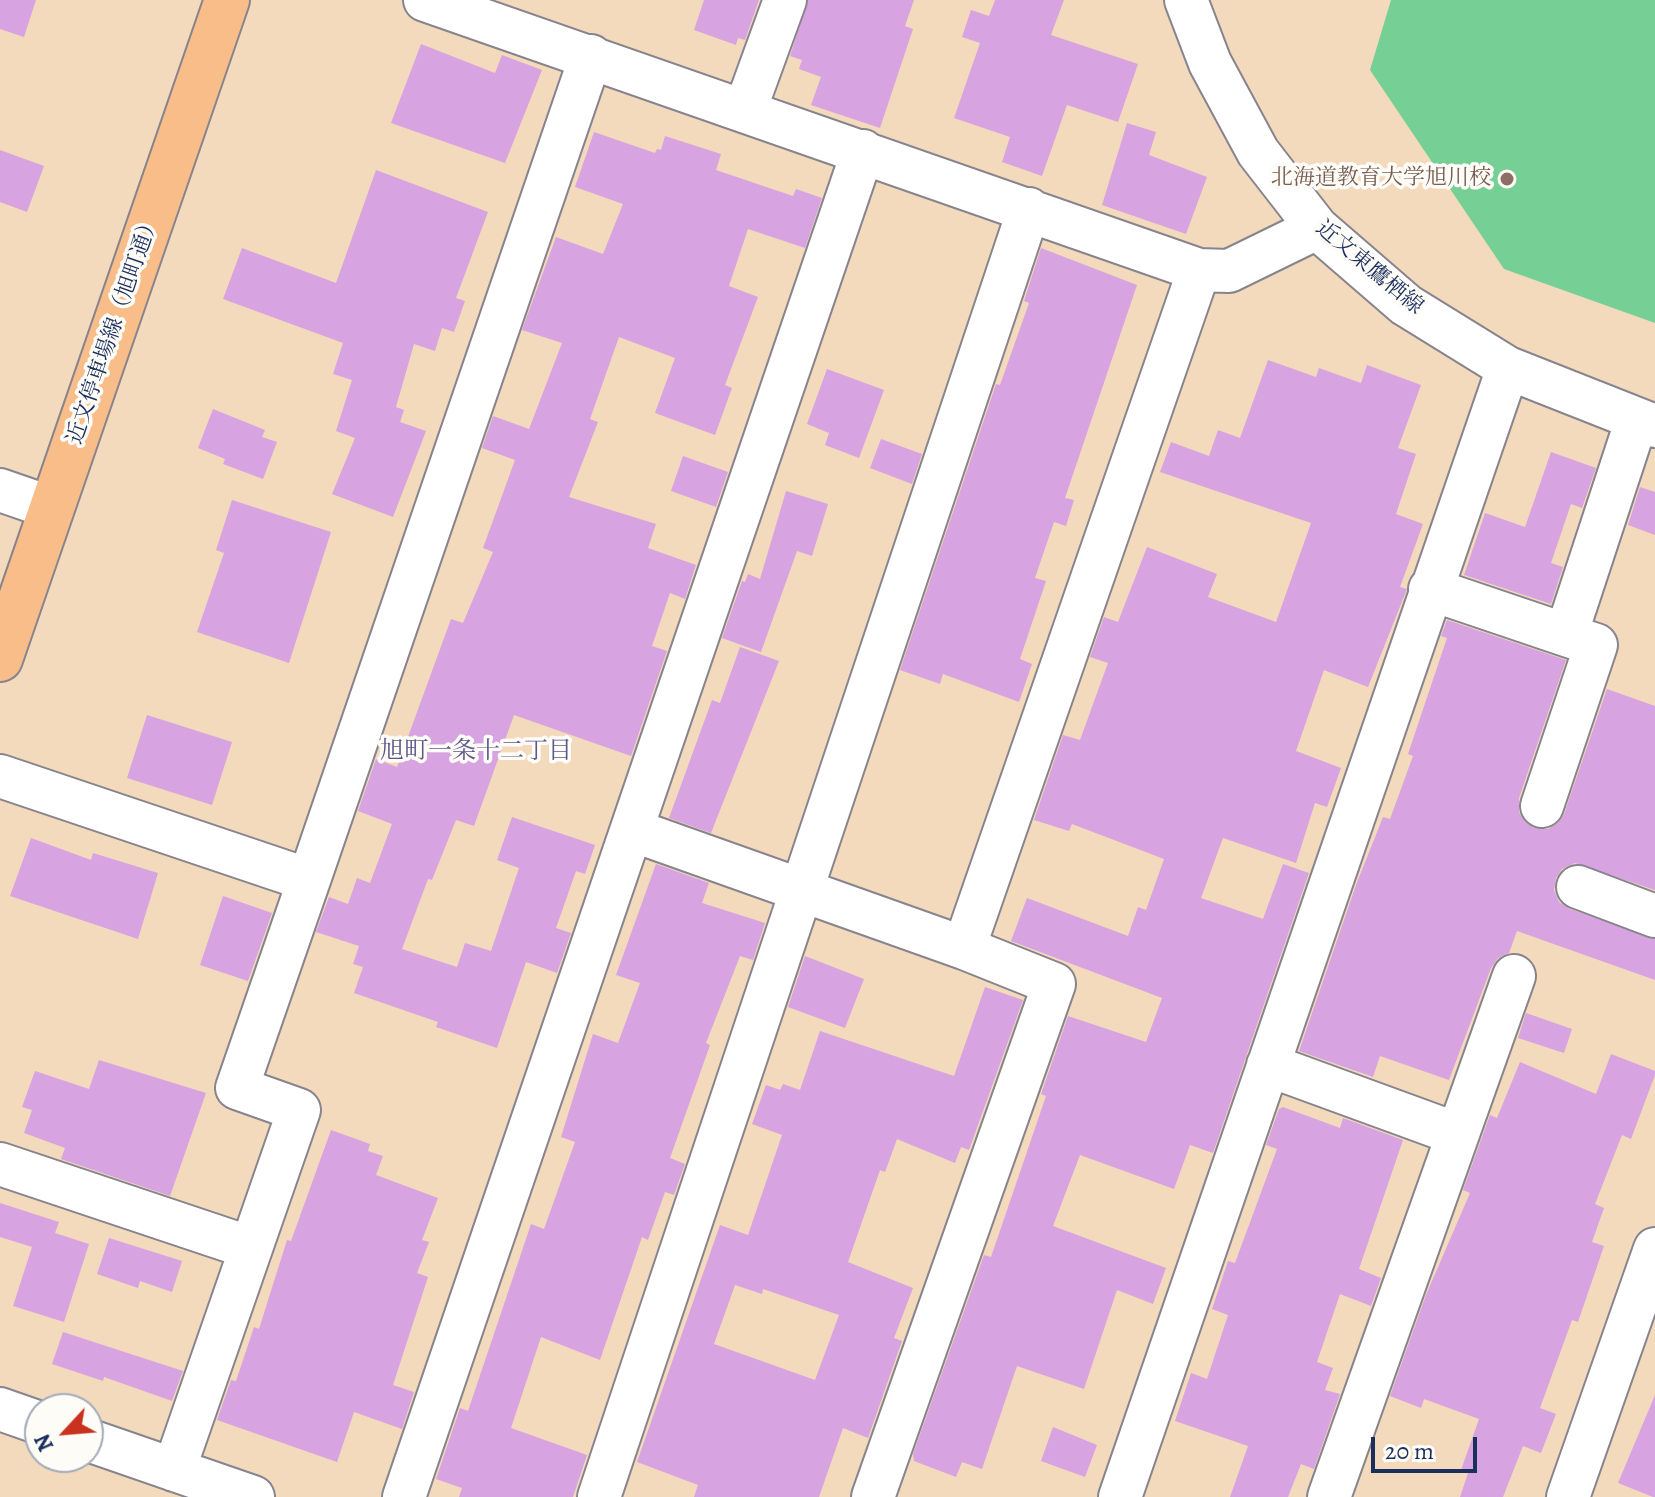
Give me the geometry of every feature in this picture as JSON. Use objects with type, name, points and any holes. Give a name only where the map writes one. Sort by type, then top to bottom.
[{"type":"main road","name":"近文停車場線（旭町通）","points":[[0,659],[227,0]]},
{"type":"street","points":[[425,0],[1199,270],[1229,271],[1317,228]]},
{"type":"street","points":[[745,110],[785,0]]},
{"type":"street","name":"近文東鷹栖線","points":[[1186,0],[1210,63],[1258,152],[1317,228],[1406,305],[1508,368],[1646,422]]},
{"type":"street","points":[[158,1477],[251,1248],[299,1110],[237,1088],[591,56]]},
{"type":"street","points":[[404,1497],[863,151]]},
{"type":"street","points":[[599,1497],[1029,209]]},
{"type":"street","points":[[964,948],[1199,270]]},
{"type":"street","points":[[1120,1497],[1508,368]]},
{"type":"street","points":[[1566,635],[1646,422]]},
{"type":"street","points":[[0,490],[52,508]]},
{"type":"street","points":[[1430,589],[1596,645],[1542,806]]},
{"type":"street","points":[[0,776],[309,880]]},
{"type":"street","points":[[632,830],[964,948],[1054,984],[873,1497]]},
{"type":"street","points":[[1578,887],[1655,916]]},
{"type":"street","points":[[1329,1497],[1514,976]]},
{"type":"street","points":[[1268,1065],[1457,1134]]},
{"type":"street","points":[[0,1164],[251,1248]]},
{"type":"street","points":[[1568,1497],[1655,1249]]},
{"type":"street","points":[[0,1409],[24,1417]]},
{"type":"street","points":[[104,1448],[158,1477],[253,1497]]},
{"type":"green space","name":"北海道教育大学旭川校","points":[[1391,0],[1655,0],[1655,323],[1504,269],[1370,70]]},
{"type":"building","points":[[0,0],[36,0],[24,37],[0,29]]},
{"type":"building","points":[[704,0],[759,0],[745,40],[738,38],[736,45],[694,30]]},
{"type":"building","points":[[808,0],[914,0],[905,26],[913,29],[880,128],[811,105],[821,77],[799,69],[802,60],[790,56]]},
{"type":"building","points":[[995,0],[1064,0],[1051,35],[1138,64],[1118,122],[1067,105],[1042,176],[1002,162],[1010,137],[954,118],[980,43],[962,37],[971,10],[989,16]]},
{"type":"building","points":[[421,44],[495,73],[502,55],[542,70],[505,163],[391,123]]},
{"type":"building","points":[[1127,123],[1156,132],[1149,155],[1207,177],[1186,234],[1102,205]]},
{"type":"building","points":[[594,132],[655,153],[657,149],[661,150],[665,136],[721,154],[716,170],[793,196],[796,189],[822,198],[805,248],[748,229],[729,286],[758,297],[725,385],[732,388],[715,435],[655,413],[675,358],[619,337],[590,419],[598,422],[569,497],[656,524],[648,548],[696,565],[685,599],[670,593],[652,646],[667,651],[631,756],[514,715],[474,826],[456,820],[432,880],[428,879],[402,949],[457,967],[465,943],[491,951],[519,868],[497,860],[512,817],[595,845],[585,874],[576,871],[556,928],[571,933],[557,973],[526,962],[497,1048],[436,1027],[438,1022],[354,993],[363,967],[353,964],[359,946],[316,932],[329,897],[348,904],[357,878],[370,883],[392,824],[358,811],[376,759],[397,767],[451,619],[463,623],[493,552],[483,548],[515,460],[482,448],[493,416],[529,429],[562,343],[522,330],[556,237],[603,254],[623,204],[575,187]]},
{"type":"building","points":[[0,150],[44,166],[27,212],[0,202]]},
{"type":"building","points":[[376,170],[488,212],[456,298],[465,301],[454,332],[442,328],[435,351],[414,344],[396,407],[404,410],[400,422],[426,431],[393,517],[332,494],[355,438],[336,431],[352,380],[333,374],[343,343],[223,299],[242,248],[336,283]]},
{"type":"building","points":[[1041,248],[1137,285],[1065,498],[1074,500],[1066,526],[1054,522],[1035,578],[1046,581],[1020,659],[1032,664],[1019,702],[943,674],[940,684],[900,670],[996,384],[1000,385],[1029,303],[1024,301]]},
{"type":"building","points":[[1268,360],[1316,377],[1319,368],[1361,383],[1367,365],[1421,385],[1398,448],[1416,454],[1396,514],[1423,524],[1400,587],[1407,589],[1368,687],[1324,670],[1296,751],[1341,768],[1327,807],[1315,803],[1296,863],[1223,838],[1201,898],[1263,919],[1283,864],[1309,873],[1213,1153],[1190,1145],[1174,1189],[1080,1155],[1053,1226],[1166,1268],[1153,1304],[1117,1290],[1084,1389],[1017,1366],[982,1469],[962,1462],[956,1477],[914,1461],[913,1454],[984,1255],[991,1257],[1046,1096],[1041,1094],[1068,1016],[1146,1042],[1162,998],[1011,941],[1027,898],[1128,936],[1138,907],[1146,910],[1164,859],[1072,824],[1069,831],[1034,820],[1063,735],[1080,740],[1108,663],[1090,657],[1104,617],[1118,622],[1147,547],[1217,574],[1208,597],[1276,622],[1311,523],[1160,472],[1171,442],[1209,456],[1218,430],[1240,438]]},
{"type":"building","points":[[827,369],[884,390],[859,458],[825,445],[829,433],[807,424]]},
{"type":"building","points":[[213,409],[265,430],[262,437],[277,442],[263,479],[223,464],[225,459],[198,448]]},
{"type":"building","points":[[881,439],[922,454],[912,484],[870,468]]},
{"type":"building","points":[[1551,452],[1596,468],[1582,508],[1571,504],[1551,563],[1563,567],[1551,604],[1464,575],[1485,513],[1525,527]]},
{"type":"building","points":[[683,456],[728,472],[716,507],[671,491]]},
{"type":"building","points":[[1640,487],[1655,492],[1655,535],[1628,525]]},
{"type":"building","points":[[786,491],[828,504],[812,556],[797,551],[761,652],[722,638],[742,581],[745,582],[748,574],[760,579]]},
{"type":"building","points":[[232,500],[331,532],[289,663],[197,632],[224,553],[216,550]]},
{"type":"building","points":[[1447,620],[1566,660],[1519,798],[1519,812],[1525,822],[1534,828],[1548,829],[1558,823],[1564,814],[1607,689],[1655,706],[1655,890],[1575,863],[1562,869],[1556,878],[1554,890],[1559,902],[1570,909],[1655,939],[1655,980],[1517,931],[1509,953],[1498,958],[1491,968],[1449,1080],[1380,1056],[1373,1077],[1299,1051],[1356,885],[1383,817],[1390,819],[1413,756],[1408,754],[1447,638],[1441,636]]},
{"type":"building","points":[[740,647],[779,661],[711,833],[669,818],[712,700],[720,703]]},
{"type":"building","points":[[147,715],[232,742],[212,805],[127,778]]},
{"type":"building","points":[[31,838],[91,860],[93,853],[158,873],[138,939],[10,896]]},
{"type":"building","points":[[656,864],[709,883],[702,903],[765,923],[753,960],[740,956],[706,1043],[710,1045],[670,1158],[685,1164],[674,1195],[665,1192],[648,1240],[642,1237],[600,1360],[541,1337],[511,1428],[587,1455],[573,1497],[459,1497],[462,1488],[436,1479],[460,1408],[468,1411],[531,1224],[544,1229],[575,1142],[561,1137],[593,1034],[618,1043],[640,983],[616,975]]},
{"type":"building","points":[[223,896],[272,913],[248,981],[200,965]]},
{"type":"building","points":[[805,956],[864,979],[845,1028],[788,1007]]},
{"type":"building","points":[[985,987],[1023,1000],[969,1150],[961,1147],[955,1163],[897,1139],[885,1172],[880,1170],[848,1262],[913,1288],[894,1338],[902,1341],[868,1438],[843,1428],[819,1497],[694,1497],[698,1485],[637,1462],[720,1225],[748,1235],[782,1135],[752,1124],[766,1085],[780,1090],[783,1084],[800,1090],[820,1031],[954,1076]],"holes":[[[735,1285],[762,1294],[763,1289],[839,1315],[815,1380],[714,1344]]]},
{"type":"building","points":[[1526,1013],[1572,1029],[1564,1053],[1518,1038]]},
{"type":"building","points":[[1611,1054],[1655,1071],[1655,1075],[1631,1139],[1622,1135],[1595,1204],[1604,1208],[1592,1242],[1604,1246],[1578,1322],[1572,1320],[1540,1408],[1556,1414],[1541,1453],[1523,1446],[1503,1497],[1460,1497],[1468,1473],[1461,1470],[1479,1419],[1424,1399],[1421,1408],[1390,1396],[1426,1295],[1470,1193],[1463,1190],[1490,1115],[1497,1118],[1520,1062],[1596,1094]]},
{"type":"building","points":[[99,1060],[206,1093],[170,1196],[61,1159],[65,1148],[24,1133],[32,1110],[22,1107],[35,1071],[89,1089]]},
{"type":"building","points":[[1283,1107],[1340,1128],[1343,1118],[1403,1140],[1359,1269],[1381,1278],[1371,1306],[1340,1294],[1317,1362],[1333,1368],[1325,1390],[1340,1394],[1314,1469],[1301,1464],[1288,1497],[1230,1497],[1248,1446],[1175,1421],[1191,1373],[1207,1379],[1228,1315],[1212,1309],[1228,1261],[1235,1263],[1277,1149],[1266,1145],[1279,1109]]},
{"type":"building","points":[[331,1130],[370,1144],[368,1151],[383,1156],[376,1175],[438,1198],[422,1240],[429,1242],[417,1273],[428,1277],[393,1385],[414,1392],[402,1429],[354,1412],[337,1462],[217,1420],[231,1380],[236,1381],[254,1327],[259,1329],[287,1240],[291,1241]]},
{"type":"building","points":[[0,1203],[59,1222],[55,1233],[89,1244],[64,1322],[13,1306],[32,1247],[0,1237]]},
{"type":"building","points":[[109,1238],[182,1261],[172,1292],[140,1281],[138,1288],[97,1274]]},
{"type":"building","points":[[63,1332],[183,1371],[172,1401],[104,1377],[103,1381],[52,1364]]},
{"type":"building","points":[[1655,1395],[1655,1497],[1653,1497],[1618,1483]]},
{"type":"building","points":[[1053,1427],[1097,1445],[1085,1477],[1041,1461]]},
{"type":"place","name":"北海道教育大学旭川校","points":[[1507,179]]},
{"type":"district","name":"旭町一条十二丁目","points":[[476,752]]}]
